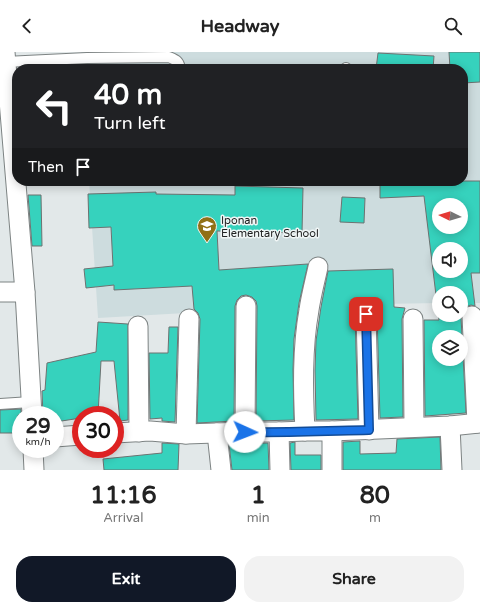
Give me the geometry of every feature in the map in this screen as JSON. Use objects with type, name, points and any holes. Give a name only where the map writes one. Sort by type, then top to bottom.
[{"type":"street","points":[[3,59],[12,150]]},
{"type":"street","points":[[16,186],[26,292],[32,406]]},
{"type":"street","points":[[305,431],[303,385],[305,345],[309,310],[318,267]]},
{"type":"street","points":[[0,292],[26,292]]},
{"type":"street","points":[[245,432],[246,306]]},
{"type":"street","points":[[366,314],[369,430]]},
{"type":"street","points":[[124,433],[186,434],[369,430],[478,423],[472,316]]},
{"type":"street","points":[[186,434],[189,319]]},
{"type":"street","points":[[413,319],[414,427]]},
{"type":"street","points":[[138,326],[139,432]]},
{"type":"street","points":[[450,426],[452,470]]},
{"type":"street","points":[[332,431],[332,470]]},
{"type":"street","points":[[279,432],[280,470]]},
{"type":"street","points":[[218,433],[221,470]]},
{"type":"street","points":[[34,458],[34,470]]},
{"type":"lane","points":[[3,59],[169,57],[177,60],[180,64]]},
{"type":"lane","points":[[0,404],[13,406]]},
{"type":"shaded area","points":[[81,52],[480,52],[480,303],[468,303],[468,286],[432,286],[432,303],[325,305],[98,318],[89,186],[468,186],[468,64],[82,64]]},
{"type":"building","points":[[449,52],[480,52],[480,82],[468,83],[468,64],[450,64]]},
{"type":"building","points":[[378,53],[434,56],[433,64],[377,64]]},
{"type":"building","points":[[468,181],[480,181],[480,273],[471,273],[475,306],[468,306],[468,286],[435,286],[434,278],[468,278],[468,242],[432,242],[432,262],[424,196],[380,198],[380,186],[468,186]]},
{"type":"building","name":"Iponan Elementary School","points":[[235,186],[303,188],[302,233],[217,231],[219,270],[308,264],[299,303],[294,339],[294,420],[256,421],[257,306],[256,301],[252,297],[246,295],[241,296],[237,300],[235,306],[234,421],[197,423],[200,319],[198,313],[194,309],[192,286],[114,290],[114,285],[86,288],[84,269],[113,266],[111,227],[89,228],[88,194],[156,192],[156,194],[235,195]]},
{"type":"building","points":[[28,195],[41,195],[42,246],[32,246]]},
{"type":"building","points":[[342,197],[365,198],[364,223],[340,222]]},
{"type":"building","points":[[393,269],[394,307],[405,308],[402,319],[403,417],[380,418],[377,314],[376,309],[372,305],[365,303],[361,304],[357,308],[355,314],[358,419],[316,420],[316,341],[328,271]]},
{"type":"building","points":[[424,320],[432,320],[432,322],[461,322],[462,330],[432,330],[432,366],[464,366],[466,413],[425,416]]},
{"type":"building","points":[[98,322],[128,324],[128,420],[124,420],[124,406],[118,406],[114,361],[101,361],[98,406],[72,406],[72,419],[64,421],[64,406],[43,406],[42,391],[45,390],[47,363],[96,352]]},
{"type":"building","points":[[169,327],[178,327],[175,422],[162,421],[162,418],[150,419],[149,353],[168,353]]},
{"type":"building","points":[[12,409],[12,433],[0,433],[0,410]]},
{"type":"building","points":[[440,437],[441,470],[343,470],[343,442],[360,441],[360,454],[396,453],[397,439]]},
{"type":"building","points":[[295,442],[295,455],[321,455],[321,470],[291,470],[290,443]]},
{"type":"building","points":[[162,443],[179,444],[178,470],[104,470],[103,459],[162,453]]},
{"type":"building","points":[[268,443],[269,470],[232,470],[229,444]]},
{"type":"place","name":"Iponan Elementary School","points":[[207,243]]},
{"type":"route","points":[[245,432],[369,430],[366,314]]}]
